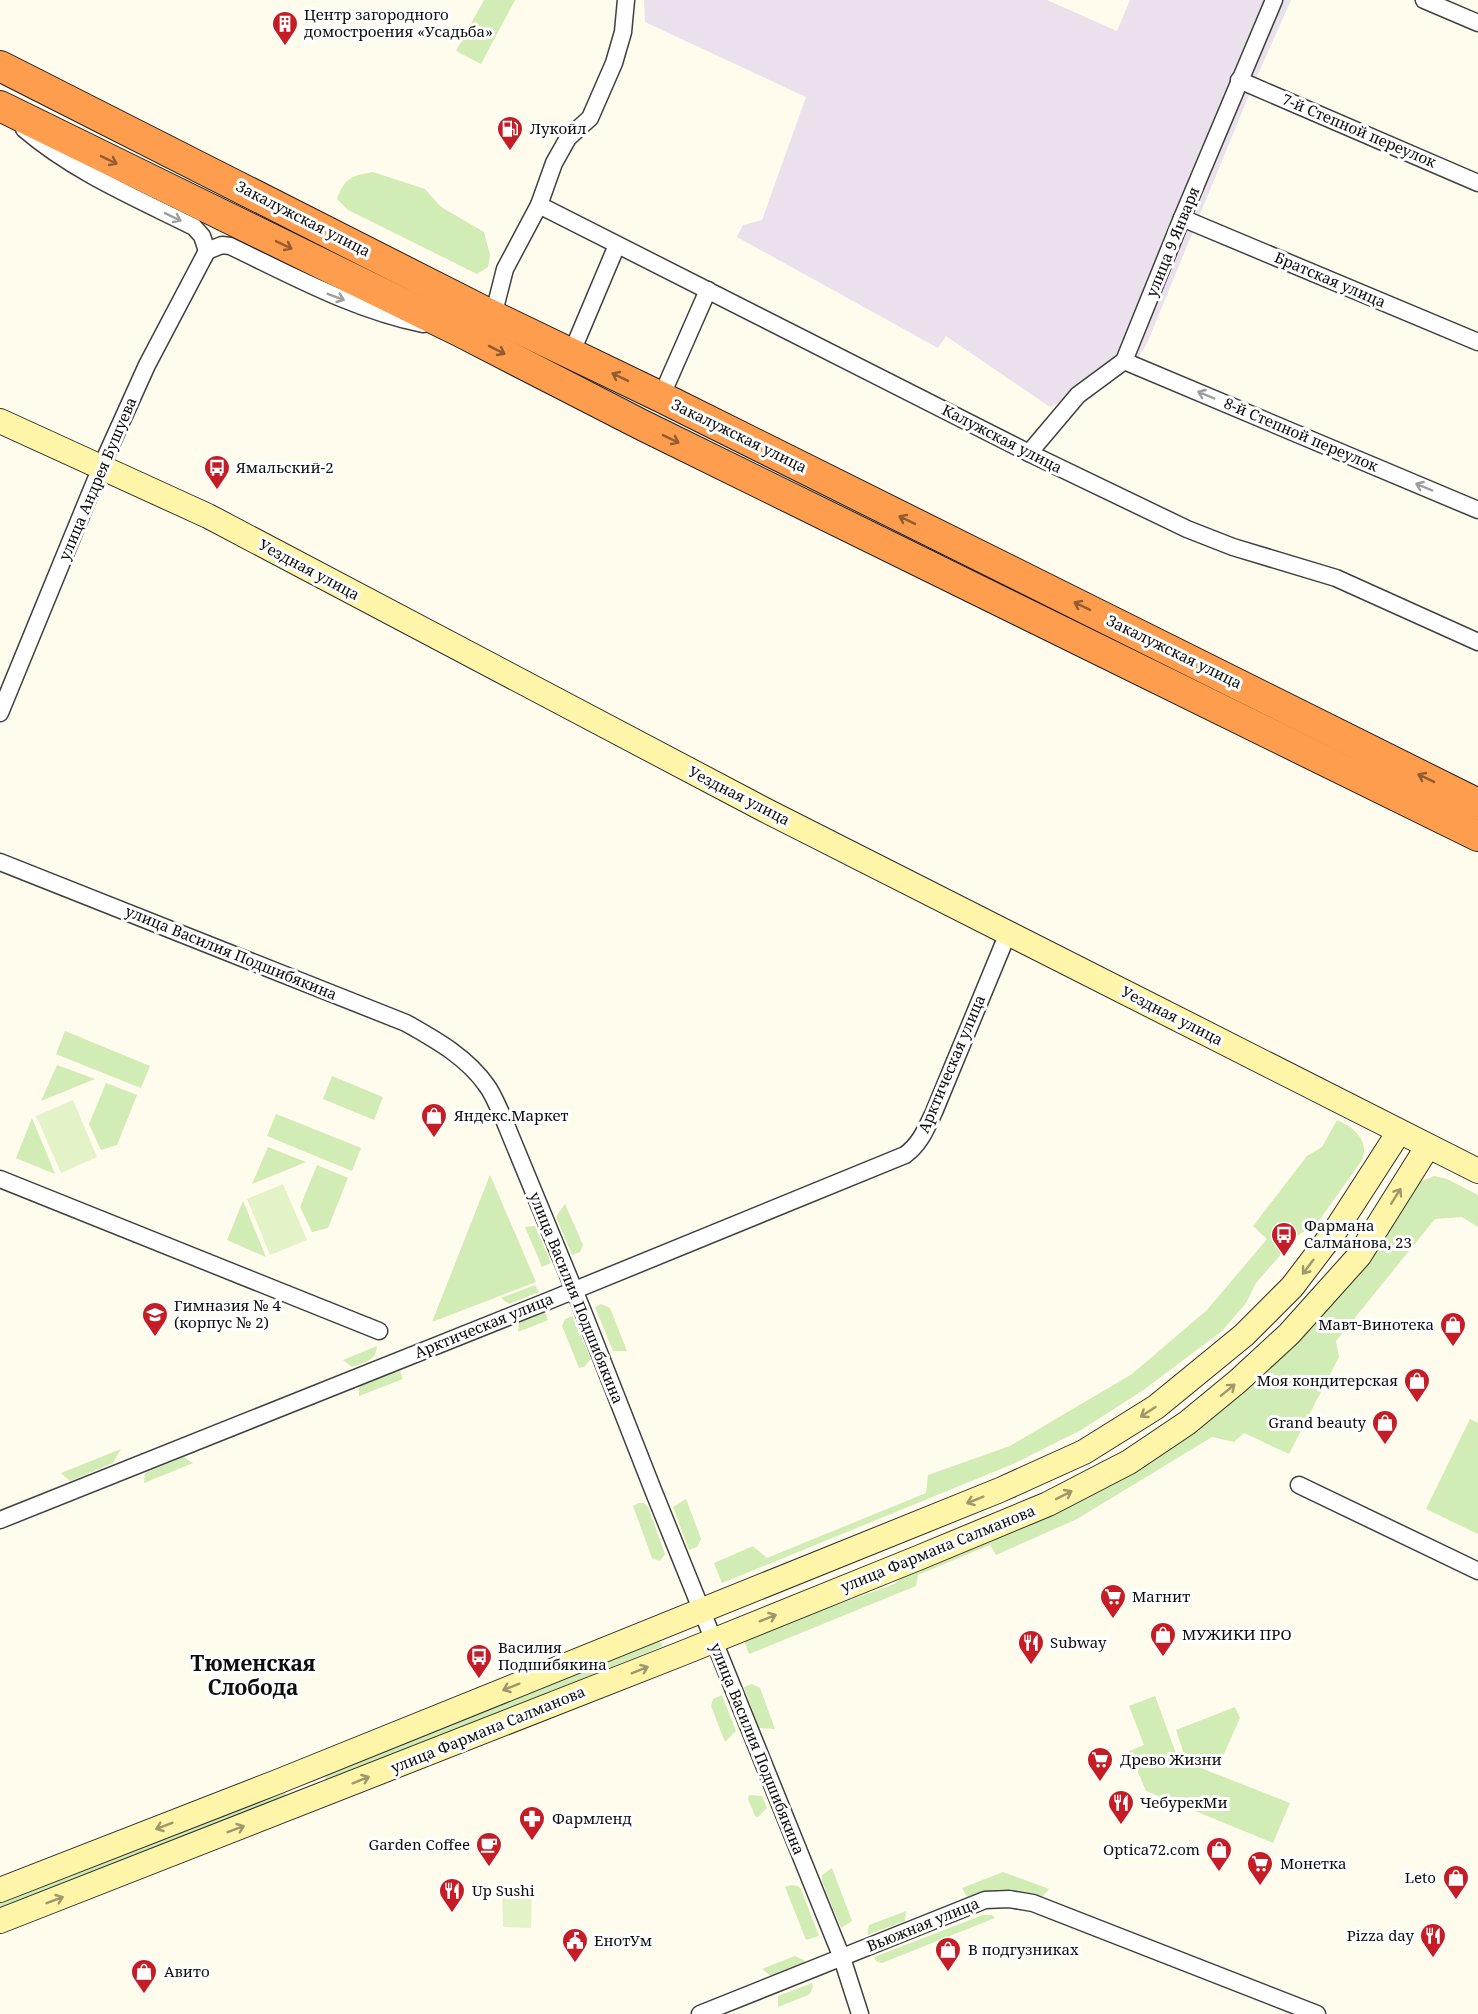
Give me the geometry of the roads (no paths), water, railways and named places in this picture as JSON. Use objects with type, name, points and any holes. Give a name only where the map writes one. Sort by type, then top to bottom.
[{"type":"highway","name":"Закалужская улица","points":[[0,66],[493,316],[661,397],[1478,804]]},
{"type":"highway","points":[[0,107],[461,332],[652,430],[1478,836]]},
{"type":"street","points":[[493,316],[505,270],[539,205],[554,163],[568,138],[590,118],[614,63],[623,32],[626,0]]},
{"type":"street","name":"улица 9 Января","points":[[1124,361],[1274,0]]},
{"type":"street","points":[[1424,0],[1478,23]]},
{"type":"street","name":"7-й Степной переулок","points":[[1239,80],[1478,183]]},
{"type":"street","points":[[0,107],[37,140],[93,177],[194,227],[202,236],[207,251],[222,245],[230,246],[326,293],[392,318],[461,332]]},
{"type":"street","name":"Калужская улица","points":[[539,205],[1029,453],[1187,529],[1233,547],[1335,578],[1478,642]]},
{"type":"street","name":"Братская улица","points":[[1182,218],[1478,342]]},
{"type":"street","points":[[571,354],[617,245]]},
{"type":"street","name":"улица Андрея Бушуева","points":[[0,713],[101,467],[147,365],[207,251]]},
{"type":"street","points":[[661,397],[708,291]]},
{"type":"street","points":[[1029,453],[1078,395],[1124,361]]},
{"type":"street","name":"8-й Степной переулок","points":[[1124,361],[1478,510]]},
{"type":"street","name":"Уездная улица","points":[[0,421],[208,516],[763,809],[1478,1172]]},
{"type":"street","name":"улица Василия Подшибякина","points":[[0,862],[406,1023],[443,1043],[469,1065],[487,1086],[502,1115],[575,1290],[842,1958],[860,2014]]},
{"type":"street","name":"Арктическая улица","points":[[0,1520],[575,1290],[904,1155],[914,1148],[934,1112],[1008,933]]},
{"type":"street","name":"улица Фармана Салманова","points":[[0,1890],[277,1782],[1000,1490],[1084,1452],[1156,1407],[1244,1335],[1292,1287],[1337,1228],[1399,1132]]},
{"type":"street","name":"улица Фармана Салманова","points":[[0,1921],[714,1640],[1048,1504],[1129,1462],[1187,1423],[1238,1381],[1289,1334],[1359,1256],[1428,1146]]},
{"type":"street","points":[[0,1179],[379,1331]]},
{"type":"street","points":[[1299,1485],[1478,1571]]},
{"type":"street","points":[[324,1762],[315,1773],[313,1780],[316,1787],[322,1790],[335,1790]]},
{"type":"street","points":[[277,1782],[291,1782],[297,1786],[299,1793],[297,1800],[287,1809]]},
{"type":"street","name":"Вьюжная улица","points":[[700,2014],[985,1900],[1009,1899],[1033,1903],[1317,2014]]},
{"type":"place","name":"Центр загородного домостроения «Усадьба»","points":[[285,47]]},
{"type":"place","name":"Лукойл","points":[[510,152]]},
{"type":"place","name":"Ямальский-2","points":[[217,491]]},
{"type":"place","name":"Яндекс.Маркет","points":[[434,1139]]},
{"type":"place","name":"Фармана Салманова, 23","points":[[1284,1258]]},
{"type":"place","name":"Гимназия № 4 (корпус № 2)","points":[[155,1338]]},
{"type":"place","name":"Мавт-Винотека","points":[[1453,1348]]},
{"type":"place","name":"Моя кондитерская","points":[[1417,1404]]},
{"type":"place","name":"Grand beauty","points":[[1385,1446]]},
{"type":"place","name":"Магнит","points":[[1113,1620]]},
{"type":"place","name":"МУЖИКИ ПРО","points":[[1163,1658]]},
{"type":"place","name":"Subway","points":[[1031,1666]]},
{"type":"place","name":"Василия Подшибякина","points":[[479,1680]]},
{"type":"place","name":"Древо Жизни","points":[[1100,1783]]},
{"type":"place","name":"ЧебурекМи","points":[[1121,1826]]},
{"type":"place","name":"Фармленд","points":[[532,1842]]},
{"type":"place","name":"Garden Coffee","points":[[489,1868]]},
{"type":"place","name":"Optica72.com","points":[[1219,1873]]},
{"type":"place","name":"Монетка","points":[[1260,1887]]},
{"type":"place","name":"Leto","points":[[1456,1901]]},
{"type":"place","name":"Up Sushi","points":[[452,1914]]},
{"type":"place","name":"Pizza day","points":[[1433,1959]]},
{"type":"place","name":"ЕнотУм","points":[[575,1964]]},
{"type":"place","name":"В подгузниках","points":[[948,1973]]},
{"type":"place","name":"Авито","points":[[144,1995]]},
{"type":"district","name":"Тюменская Слобода","points":[[253,1676]]}]
